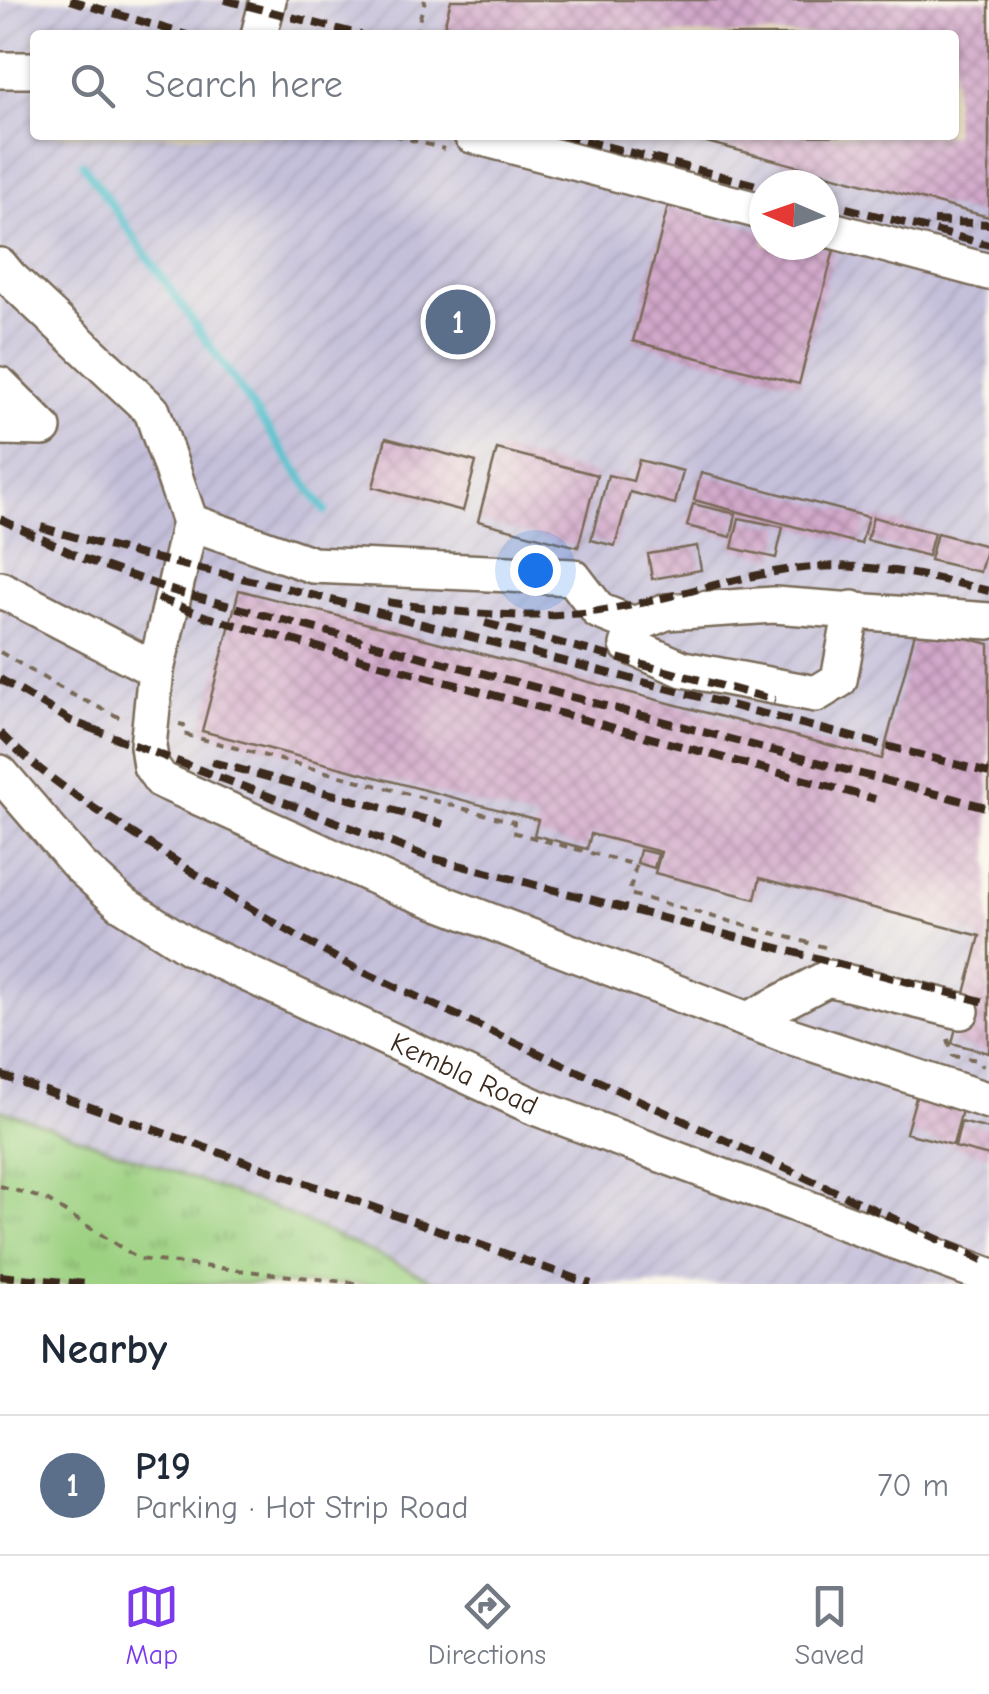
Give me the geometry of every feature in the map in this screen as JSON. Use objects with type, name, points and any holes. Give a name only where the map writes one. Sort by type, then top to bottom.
[{"type":"street","points":[[260,30],[268,0]]},
{"type":"street","points":[[0,70],[30,70]]},
{"type":"street","points":[[491,140],[749,208]]},
{"type":"street","points":[[839,232],[989,272]]},
{"type":"street","points":[[0,266],[152,411],[190,522],[156,670],[148,758],[161,780],[392,884],[748,1020],[989,1101]]},
{"type":"street","points":[[0,385],[43,428],[0,427]]},
{"type":"street","points":[[190,522],[313,565],[572,577],[598,611],[634,625],[666,612],[774,606],[989,620]]},
{"type":"street","points":[[0,589],[156,670]]},
{"type":"street","points":[[634,625],[628,645],[682,669],[816,694],[839,680],[852,610]]},
{"type":"street","name":"Kembla Road","points":[[0,773],[79,865],[121,903],[190,946],[535,1107],[989,1276]]},
{"type":"street","points":[[748,1020],[828,978],[954,1009]]},
{"type":"path","points":[[416,30],[425,0]]},
{"type":"path","points":[[0,652],[69,693],[125,720],[128,710],[184,724],[183,734],[514,822],[512,832],[636,865],[629,894],[836,950]]},
{"type":"path","points":[[954,1009],[942,1022],[953,1056],[978,1060],[989,1073]]},
{"type":"path","points":[[0,1186],[45,1199],[138,1259],[363,1284]]},
{"type":"shaded area","points":[[0,0],[989,0],[989,1284],[0,1284]]},
{"type":"green space","points":[[0,1109],[279,1210],[441,1284],[0,1284]]},
{"type":"building","points":[[451,0],[989,0],[989,217],[839,177],[839,170],[812,170],[699,140],[959,140],[959,30],[443,30]]},
{"type":"building","points":[[668,206],[749,227],[749,260],[831,260],[799,384],[633,341]]},
{"type":"building","points":[[386,438],[476,462],[463,511],[373,487]]},
{"type":"building","points":[[497,449],[597,475],[578,547],[478,521]]},
{"type":"building","points":[[639,460],[683,471],[675,504],[630,492],[615,546],[591,540],[608,475],[633,481]]},
{"type":"building","points":[[701,473],[868,517],[861,544],[694,500]]},
{"type":"building","points":[[693,504],[736,514],[731,537],[687,526]]},
{"type":"building","points":[[873,517],[934,533],[928,556],[867,540]]},
{"type":"building","points":[[739,518],[783,527],[776,558],[732,548]]},
{"type":"building","points":[[937,533],[987,546],[980,572],[930,560]]},
{"type":"building","points":[[697,546],[701,570],[652,579],[648,554]]},
{"type":"building","points":[[239,590],[882,759],[917,625],[989,644],[989,1053],[952,1043],[980,936],[760,878],[755,899],[655,873],[661,852],[591,834],[587,849],[534,835],[538,820],[202,731]]},
{"type":"building","points":[[640,850],[658,854],[654,868],[637,863]]},
{"type":"building","points":[[917,1094],[963,1106],[953,1145],[906,1133]]},
{"type":"building","points":[[961,1122],[989,1129],[989,1156],[955,1147]]},
{"type":"waterway","points":[[83,164],[325,511]]},
{"type":"railway","points":[[70,0],[170,30]]},
{"type":"railway","points":[[225,0],[342,30]]},
{"type":"railway","points":[[581,140],[749,183]]},
{"type":"railway","points":[[839,206],[989,245]]},
{"type":"railway","points":[[934,221],[989,224]]},
{"type":"railway","points":[[0,519],[82,558],[174,591],[989,808]]},
{"type":"railway","points":[[41,527],[989,773]]},
{"type":"railway","points":[[387,602],[493,614],[573,614],[623,607],[769,573],[843,566],[892,571],[989,591]]},
{"type":"railway","points":[[158,598],[207,617],[875,799]]},
{"type":"railway","points":[[485,623],[775,700]]},
{"type":"railway","points":[[0,679],[71,721],[101,732]]},
{"type":"railway","points":[[90,728],[428,857],[989,1003]]},
{"type":"railway","points":[[0,733],[90,805],[249,907],[353,967],[989,1263]]},
{"type":"railway","points":[[212,762],[443,824]]},
{"type":"railway","points":[[0,1075],[591,1284]]},
{"type":"railway","points":[[0,1276],[86,1284]]},
{"type":"place","name":"P19","points":[[458,322]]}]
